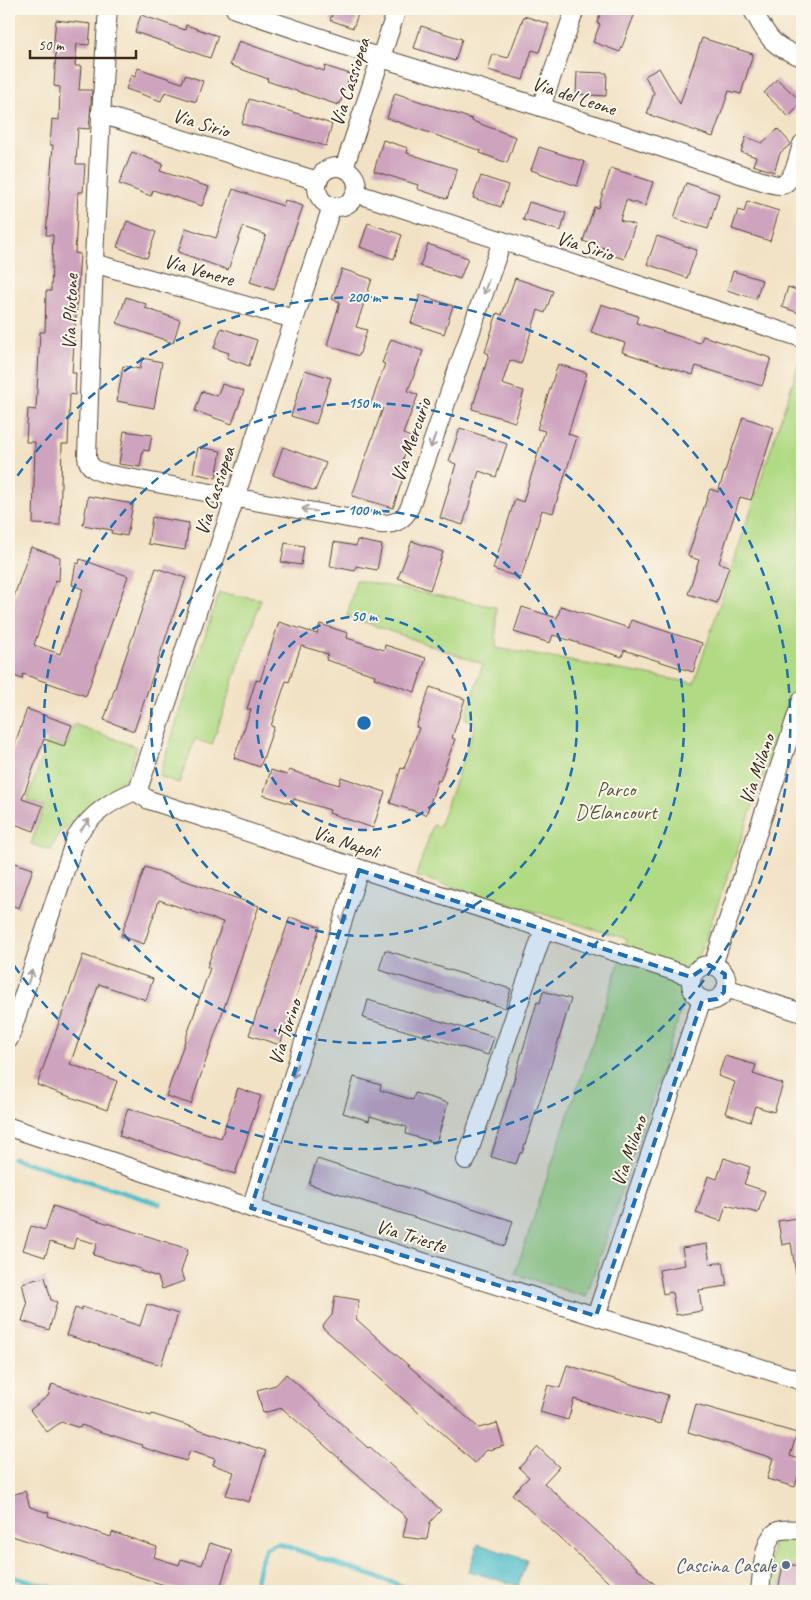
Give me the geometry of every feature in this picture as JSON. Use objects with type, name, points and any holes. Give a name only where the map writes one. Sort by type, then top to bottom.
[{"type":"street","name":"Via Plutone","points":[[108,9],[100,114],[93,263],[87,457],[89,465],[107,474],[235,497]]},
{"type":"street","name":"Via del Leone","points":[[235,9],[381,58],[541,106],[752,178],[779,185],[787,183],[791,176],[802,144]]},
{"type":"street","name":"Via Cassiopea","points":[[344,168],[397,9]]},
{"type":"street","points":[[541,106],[575,9]]},
{"type":"street","points":[[752,9],[771,41],[780,48],[802,57]]},
{"type":"street","name":"Via Sirio","points":[[100,114],[318,181]]},
{"type":"street","points":[[338,167],[344,168],[349,171],[356,181],[355,193],[353,198],[344,206],[332,206],[321,199],[317,187],[318,181],[325,170],[338,167]]},
{"type":"street","name":"Via Sirio","points":[[355,193],[802,338]]},
{"type":"street","name":"Via Cassiopea","points":[[138,790],[332,206]]},
{"type":"street","name":"Via Mercurio","points":[[235,497],[380,524],[395,522],[405,516],[410,507],[502,241]]},
{"type":"street","name":"Via Venere","points":[[93,263],[294,319]]},
{"type":"street","name":"Via Milano","points":[[713,965],[802,700]]},
{"type":"street","points":[[9,1039],[76,838],[89,820],[101,809],[119,797],[138,790]]},
{"type":"street","name":"Via Napoli","points":[[138,790],[141,795],[149,800],[692,977]]},
{"type":"street","name":"Via Torino","points":[[251,1208],[359,870]]},
{"type":"street","points":[[466,1160],[544,929]]},
{"type":"street","points":[[713,965],[725,974],[726,988],[717,999],[702,999],[693,991],[692,977],[700,967],[713,965]]},
{"type":"street","points":[[726,988],[802,1013]]},
{"type":"street","name":"Via Milano","points":[[596,1316],[702,999]]},
{"type":"street","name":"Via Trieste","points":[[9,1127],[251,1208],[802,1381]]},
{"type":"street","points":[[760,1591],[766,1547],[770,1538],[781,1530],[802,1530]]},
{"type":"highlighted area","points":[[359,870],[691,977],[709,965],[725,974],[724,992],[717,999],[702,1001],[596,1316],[251,1208]]},
{"type":"green space","name":"Parco D'Elancourt","points":[[802,354],[802,668],[701,951],[586,1297],[515,1274],[627,939],[416,876],[433,825],[439,827],[476,723],[465,718],[483,664],[347,616],[356,580],[496,607],[496,648],[694,683]]},
{"type":"green space","points":[[219,593],[261,599],[212,745],[195,739],[179,783],[159,776]]},
{"type":"green space","points":[[74,724],[137,747],[126,778],[58,834],[51,850],[31,844],[44,807],[27,800],[48,741],[65,747]]},
{"type":"green space","name":"Cascina Casale","points":[[774,1538],[802,1538],[802,1591],[766,1591]]},
{"type":"water","points":[[478,1544],[527,1560],[518,1586],[469,1571]]},
{"type":"building","points":[[334,9],[360,9],[353,28],[330,20]]},
{"type":"building","points":[[602,9],[622,9],[635,13],[620,52],[593,42],[600,24],[597,23]]},
{"type":"building","points":[[141,15],[185,30],[186,25],[218,36],[210,58],[135,32]]},
{"type":"building","points":[[524,16],[549,24],[539,52],[532,50],[523,80],[488,70],[493,54],[508,58]]},
{"type":"building","points":[[56,20],[91,24],[89,45],[77,44],[75,66],[81,66],[79,90],[92,90],[89,129],[78,128],[76,164],[85,164],[83,192],[78,192],[75,253],[80,254],[72,373],[76,373],[75,395],[70,394],[68,444],[62,444],[60,525],[33,524],[35,442],[26,442],[28,409],[36,410],[40,332],[45,332],[46,291],[51,291],[53,235],[46,235],[53,145],[50,145],[52,119],[59,120],[60,87],[54,86],[56,50],[53,49]]},
{"type":"building","points":[[421,26],[462,39],[455,61],[414,48]]},
{"type":"building","points":[[702,38],[753,54],[741,94],[729,91],[713,137],[647,114],[654,93],[645,76],[659,68],[680,104]]},
{"type":"building","points":[[239,41],[324,71],[325,66],[350,74],[340,104],[338,103],[338,105],[267,81],[268,79],[230,65]]},
{"type":"building","points":[[138,68],[182,83],[185,75],[203,81],[196,102],[165,92],[161,101],[126,89],[131,75],[135,77]]},
{"type":"building","points":[[577,72],[607,73],[606,96],[576,94]]},
{"type":"building","points":[[777,79],[802,102],[789,117],[764,93]]},
{"type":"building","points":[[395,93],[472,119],[472,121],[516,137],[507,163],[480,153],[481,151],[387,118]]},
{"type":"building","points":[[249,99],[332,124],[326,146],[242,124]]},
{"type":"building","points":[[778,129],[791,144],[780,153],[774,172],[753,165],[756,157],[741,152],[746,137],[762,143]]},
{"type":"building","points":[[383,140],[408,148],[407,153],[457,169],[447,199],[417,189],[418,185],[374,171]]},
{"type":"building","points":[[539,147],[585,162],[577,186],[531,170]]},
{"type":"building","points":[[132,152],[163,164],[160,171],[209,187],[202,206],[153,190],[151,196],[119,184]]},
{"type":"building","points":[[611,168],[653,182],[645,206],[626,200],[620,220],[635,225],[624,259],[603,252],[604,248],[583,241],[594,207],[598,208]]},
{"type":"building","points":[[481,176],[508,185],[501,207],[473,198]]},
{"type":"building","points":[[686,183],[719,194],[708,229],[674,218]]},
{"type":"building","points":[[233,189],[283,206],[285,200],[303,206],[274,290],[250,282],[266,235],[243,227],[228,270],[178,252],[186,228],[216,238]]},
{"type":"building","points":[[747,201],[779,211],[770,241],[732,229],[738,210],[744,212]]},
{"type":"building","points":[[529,202],[566,213],[561,231],[523,220]]},
{"type":"building","points":[[127,221],[156,232],[147,258],[117,247]]},
{"type":"building","points":[[368,223],[402,235],[394,259],[360,247]]},
{"type":"building","points":[[657,236],[697,250],[687,278],[647,264]]},
{"type":"building","points":[[428,244],[468,258],[460,279],[420,266]]},
{"type":"building","points":[[342,269],[372,279],[356,327],[367,330],[359,356],[327,345],[340,302],[332,299]]},
{"type":"building","points":[[733,271],[762,280],[756,299],[727,290]]},
{"type":"building","points":[[515,278],[553,291],[545,313],[538,310],[521,364],[510,360],[502,384],[524,391],[515,422],[472,409],[489,354],[485,352],[497,313],[502,315]]},
{"type":"building","points":[[788,287],[802,292],[802,314],[782,307]]},
{"type":"building","points":[[420,295],[453,306],[444,334],[411,323]]},
{"type":"building","points":[[126,297],[146,304],[145,308],[180,320],[173,343],[117,323]]},
{"type":"building","points":[[601,304],[638,316],[636,323],[700,343],[703,336],[771,358],[762,386],[696,366],[693,375],[622,352],[625,343],[591,332]]},
{"type":"building","points":[[221,328],[257,340],[249,366],[227,358],[229,353],[214,348]]},
{"type":"building","points":[[391,339],[423,351],[408,391],[418,395],[403,434],[411,437],[397,476],[403,478],[393,508],[352,496],[383,408],[371,403],[385,364],[382,363]]},
{"type":"building","points":[[142,358],[162,362],[154,408],[117,401],[123,366],[140,369]]},
{"type":"building","points":[[558,364],[587,373],[568,434],[577,437],[553,513],[542,510],[521,578],[493,569],[515,499],[523,502],[545,431],[537,429]]},
{"type":"building","points":[[305,370],[331,378],[316,424],[291,416]]},
{"type":"building","points":[[222,384],[244,391],[232,424],[195,411],[202,391],[217,396]]},
{"type":"building","points":[[743,417],[774,428],[751,500],[740,497],[719,563],[729,566],[717,603],[688,594],[699,560],[688,556],[710,489],[718,492]]},
{"type":"building","points":[[460,428],[507,444],[496,477],[479,471],[463,525],[440,518],[456,464],[449,461]]},
{"type":"building","points":[[124,431],[152,435],[149,451],[143,450],[140,467],[119,464]]},
{"type":"building","points":[[198,447],[221,451],[216,478],[193,473]]},
{"type":"building","points":[[283,447],[326,463],[315,491],[273,475]]},
{"type":"building","points":[[88,496],[133,504],[127,536],[111,533],[112,530],[83,525]]},
{"type":"building","points":[[152,517],[189,523],[185,550],[148,544]]},
{"type":"building","points":[[357,540],[382,545],[377,570],[356,566],[355,571],[330,566],[334,542],[356,546]]},
{"type":"building","points":[[412,541],[443,552],[430,590],[398,578]]},
{"type":"building","points":[[285,543],[304,546],[301,565],[281,562]]},
{"type":"building","points":[[31,547],[60,557],[59,581],[56,580],[34,645],[60,654],[83,589],[72,585],[76,563],[79,564],[80,559],[128,576],[86,696],[23,674],[22,679],[9,674],[9,611]]},
{"type":"building","points":[[156,568],[186,578],[134,731],[104,720]]},
{"type":"building","points":[[561,606],[629,628],[631,620],[702,643],[693,672],[624,650],[622,657],[553,635],[550,643],[514,632],[522,607],[557,618]]},
{"type":"building","points":[[279,622],[317,634],[320,624],[348,633],[347,638],[384,650],[385,645],[426,658],[415,692],[374,678],[375,675],[326,660],[328,654],[301,646],[289,682],[286,681],[271,726],[274,727],[260,767],[234,758],[251,709],[247,709],[256,680],[260,681]]},
{"type":"building","points":[[430,687],[465,699],[452,738],[455,739],[426,815],[390,803],[401,768],[404,769],[419,728],[416,727]]},
{"type":"building","points":[[27,709],[72,725],[64,746],[44,739],[22,799],[43,806],[34,831],[9,822],[9,761]]},
{"type":"building","points":[[271,770],[287,775],[289,770],[339,785],[341,777],[385,792],[373,828],[329,813],[330,810],[294,799],[292,804],[263,795]]},
{"type":"building","points":[[9,861],[33,869],[19,908],[9,904]]},
{"type":"building","points":[[145,867],[259,906],[191,1104],[166,1096],[210,968],[207,967],[223,922],[159,900],[144,944],[121,936]]},
{"type":"building","points":[[290,917],[320,927],[280,1045],[249,1035]]},
{"type":"building","points":[[385,950],[511,989],[505,1008],[379,970]]},
{"type":"building","points":[[83,955],[153,979],[146,1000],[99,984],[70,1064],[117,1081],[107,1110],[37,1085]]},
{"type":"building","points":[[543,991],[571,999],[545,1085],[522,1153],[520,1153],[516,1164],[491,1157],[537,1002],[540,1003]]},
{"type":"building","points":[[368,1000],[494,1037],[488,1055],[363,1018]]},
{"type":"building","points":[[725,1056],[756,1065],[753,1074],[783,1084],[774,1112],[755,1106],[750,1122],[725,1113],[735,1082],[718,1076]]},
{"type":"building","points":[[354,1077],[381,1085],[380,1090],[413,1100],[415,1093],[448,1103],[436,1143],[406,1134],[407,1127],[370,1116],[369,1121],[343,1113]]},
{"type":"building","points":[[238,1088],[261,1096],[235,1174],[119,1136],[128,1108],[221,1138]]},
{"type":"building","points":[[724,1158],[750,1167],[744,1184],[765,1191],[758,1213],[726,1205],[721,1221],[696,1213],[708,1176],[717,1179]]},
{"type":"building","points":[[317,1159],[513,1221],[505,1246],[309,1184]]},
{"type":"building","points":[[53,1206],[188,1249],[181,1272],[184,1281],[162,1289],[158,1277],[140,1271],[141,1269],[93,1255],[97,1244],[76,1238],[73,1249],[50,1242],[45,1257],[23,1250],[31,1226],[45,1230]]},
{"type":"building","points":[[802,1217],[802,1273],[796,1274],[791,1243],[782,1245],[778,1221]]},
{"type":"building","points":[[707,1244],[710,1264],[723,1262],[727,1286],[699,1290],[702,1311],[676,1315],[672,1292],[663,1294],[659,1270],[685,1265],[682,1248]]},
{"type":"building","points":[[45,1277],[51,1300],[57,1302],[49,1330],[22,1321],[27,1305],[22,1283]]},
{"type":"building","points":[[335,1296],[359,1300],[356,1319],[479,1428],[497,1423],[504,1446],[485,1451],[475,1463],[322,1327],[332,1315]]},
{"type":"building","points":[[147,1304],[178,1314],[161,1365],[66,1335],[75,1308],[81,1310],[82,1307],[140,1326]]},
{"type":"building","points":[[567,1365],[668,1395],[660,1424],[574,1399],[568,1420],[540,1412],[548,1385],[560,1388]]},
{"type":"building","points":[[286,1374],[368,1448],[370,1447],[441,1510],[430,1522],[427,1540],[403,1537],[407,1518],[282,1408],[263,1413],[257,1390],[276,1385]]},
{"type":"building","points":[[52,1384],[266,1451],[249,1502],[226,1495],[234,1472],[213,1465],[215,1459],[190,1451],[186,1461],[81,1425],[80,1428],[61,1422],[47,1432],[30,1410],[48,1396]]},
{"type":"building","points":[[696,1404],[797,1433],[790,1456],[802,1460],[795,1487],[767,1479],[773,1458],[688,1432]]},
{"type":"building","points":[[538,1447],[559,1467],[544,1483],[662,1591],[618,1591],[512,1494],[529,1477],[519,1468]]},
{"type":"building","points":[[25,1491],[30,1507],[49,1513],[48,1516],[111,1537],[112,1532],[157,1547],[154,1557],[179,1565],[181,1559],[202,1565],[210,1543],[232,1550],[219,1591],[183,1591],[9,1535],[9,1496]]},
{"type":"building","points":[[783,1564],[802,1566],[802,1591],[778,1591]]},
{"type":"waterway","points":[[13,1158],[160,1204]]},
{"type":"waterway","points":[[254,1591],[260,1563],[266,1548],[277,1543],[417,1591]]},
{"type":"waterway","points":[[9,1576],[65,1591]]},
{"type":"place","name":"Cascina Casale","points":[[786,1565]]}]
